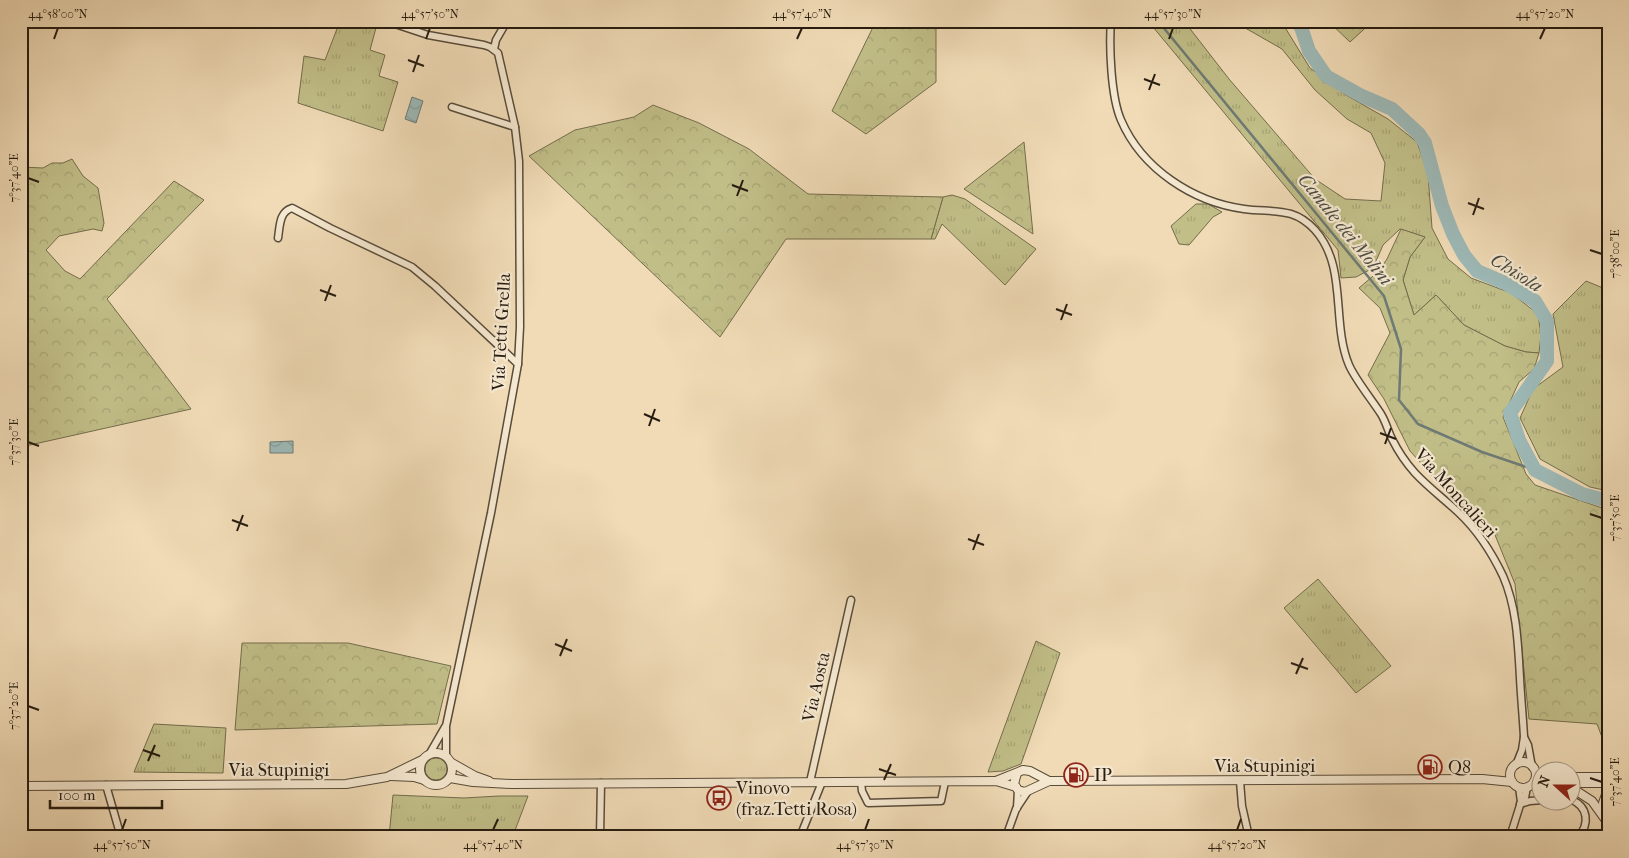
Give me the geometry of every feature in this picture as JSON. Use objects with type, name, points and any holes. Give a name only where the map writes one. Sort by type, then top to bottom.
[{"type":"street","points":[[386,21],[428,35],[484,45],[494,49],[496,40],[507,21]]},
{"type":"street","name":"Via Moncalieri","points":[[1111,21],[1113,94],[1120,120],[1132,140],[1157,169],[1178,185],[1200,197],[1223,205],[1246,210],[1286,211],[1302,218],[1316,231],[1324,243],[1331,259],[1338,290],[1343,348],[1350,368],[1383,418],[1402,457],[1416,473],[1461,515],[1484,543],[1503,577],[1512,604],[1518,643],[1524,737],[1522,750],[1514,766]]},
{"type":"street","name":"Via Tetti Grella","points":[[446,755],[446,726],[490,513],[518,364],[520,328],[520,172],[515,127],[500,57],[494,49]]},
{"type":"street","points":[[452,107],[515,127]]},
{"type":"street","points":[[278,238],[282,215],[285,210],[292,208],[412,267],[436,286],[518,364]]},
{"type":"street","name":"Via Aosta","points":[[810,782],[852,600]]},
{"type":"street","name":"Via Tetti Grella","points":[[430,753],[446,726]]},
{"type":"street","name":"Via Moncalieri","points":[[1524,737],[1533,760]]},
{"type":"street","points":[[430,753],[436,752],[446,755]]},
{"type":"street","name":"Via Stupinigi","points":[[21,786],[335,785],[358,783],[387,776],[422,760],[430,753]]},
{"type":"street","name":"Via Stupinigi","points":[[446,755],[452,763],[475,776],[498,783]]},
{"type":"street","points":[[422,760],[420,770],[425,781]]},
{"type":"street","points":[[1520,803],[1515,784],[1510,776],[1514,766],[1524,762],[1532,768]]},
{"type":"street","points":[[450,778],[453,768],[452,763]]},
{"type":"street","name":"Via Stupinigi","points":[[1482,779],[1504,773],[1514,766]]},
{"type":"street","points":[[1006,837],[1016,809],[1017,788],[1014,780],[1016,773],[1023,770],[1033,773],[1036,780],[1016,809]]},
{"type":"street","name":"Via Stupinigi","points":[[996,781],[1016,773]]},
{"type":"street","name":"Via Stupinigi","points":[[1033,773],[1050,781]]},
{"type":"street","name":"Via Stupinigi","points":[[387,776],[414,777],[435,785],[446,782],[450,778],[498,783],[996,781],[1017,788]]},
{"type":"street","points":[[1582,777],[1608,777]]},
{"type":"street","name":"Via Stupinigi","points":[[1031,789],[1050,781],[1482,779],[1515,784]]},
{"type":"street","points":[[1240,781],[1242,806],[1249,837]]},
{"type":"street","points":[[800,837],[822,782]]},
{"type":"street","points":[[861,782],[862,790],[868,802],[941,801],[945,782]]},
{"type":"street","points":[[600,837],[601,783]]},
{"type":"street","points":[[1510,837],[1520,803],[1525,798],[1532,783]]},
{"type":"street","points":[[1582,784],[1608,783]]},
{"type":"street","points":[[1515,784],[1530,786]]},
{"type":"street","points":[[106,785],[121,837]]},
{"type":"street","points":[[1017,788],[1025,792],[1031,789]]},
{"type":"street","points":[[1608,789],[1603,803],[1608,831]]},
{"type":"street","points":[[1582,794],[1592,801],[1605,819]]},
{"type":"street","points":[[1520,803],[1532,801]]},
{"type":"street","points":[[1578,837],[1586,824],[1586,817],[1582,809]]},
{"type":"green space","points":[[340,21],[368,21],[377,24],[370,50],[385,55],[379,76],[398,82],[383,131],[298,103],[304,56],[325,60]]},
{"type":"green space","points":[[876,21],[936,21],[936,82],[866,134],[832,111]]},
{"type":"green space","points":[[1148,21],[1184,21],[1229,79],[1315,179],[1345,199],[1381,201],[1385,163],[1371,133],[1347,119],[1315,90],[1282,49],[1233,21],[1281,21],[1310,68],[1346,95],[1388,119],[1417,142],[1428,174],[1432,228],[1448,259],[1471,278],[1511,293],[1538,314],[1541,335],[1539,353],[1526,352],[1505,346],[1464,325],[1436,295],[1414,315],[1403,280],[1410,257],[1425,237],[1400,229],[1383,245],[1373,268],[1356,277],[1341,278],[1338,250]]},
{"type":"green space","points":[[1328,21],[1373,21],[1350,42]]},
{"type":"green space","points":[[653,105],[699,123],[749,149],[808,194],[943,197],[931,239],[786,239],[720,337],[529,156],[575,130],[634,117]]},
{"type":"green space","points":[[1024,142],[1033,234],[964,189]]},
{"type":"green space","points":[[72,159],[83,176],[98,188],[104,223],[102,231],[93,229],[59,236],[46,250],[65,271],[80,279],[174,181],[204,200],[107,299],[191,409],[21,447],[21,167],[43,168],[52,163],[63,163]]},
{"type":"green space","points":[[952,195],[965,199],[1036,249],[1005,285],[942,224],[935,239],[931,239],[943,197]]},
{"type":"green space","points":[[1196,204],[1208,204],[1222,212],[1213,217],[1189,245],[1179,244],[1171,226]]},
{"type":"green space","points":[[1401,229],[1425,237],[1410,257],[1403,280],[1414,315],[1436,295],[1464,325],[1505,346],[1526,352],[1539,353],[1534,369],[1519,382],[1503,417],[1526,474],[1535,485],[1608,510],[1608,753],[1597,724],[1529,719],[1515,584],[1493,530],[1439,483],[1410,451],[1384,399],[1368,375],[1390,333],[1380,308],[1359,288],[1379,271],[1387,259]]},
{"type":"green space","points":[[1586,281],[1608,290],[1608,491],[1590,487],[1540,459],[1520,418],[1533,389],[1563,367],[1553,314]]},
{"type":"green space","points":[[1318,579],[1391,666],[1356,693],[1284,608]]},
{"type":"green space","points":[[1036,641],[1060,653],[1021,764],[1003,771],[988,772]]},
{"type":"green space","points":[[242,643],[348,643],[451,666],[437,724],[235,730]]},
{"type":"green space","points":[[154,724],[226,728],[223,773],[134,772]]},
{"type":"green space","points":[[436,758],[444,761],[447,769],[444,777],[436,780],[428,777],[425,769],[428,761]]},
{"type":"green space","points":[[393,795],[464,798],[528,796],[514,833],[524,837],[389,837]]},
{"type":"water","points":[[412,97],[423,101],[416,123],[405,119]]},
{"type":"water","points":[[293,441],[293,453],[270,453],[270,442]]},
{"type":"waterway","name":"Canale dei Molini","points":[[1158,21],[1384,296],[1401,349],[1399,400],[1418,424],[1482,452],[1535,470]]},
{"type":"waterway","name":"Chisola","points":[[1296,21],[1301,27],[1309,51],[1326,76],[1362,96],[1392,109],[1419,134],[1425,143],[1442,206],[1453,234],[1464,255],[1477,271],[1505,283],[1535,301],[1547,321],[1547,361],[1510,413],[1519,440],[1535,470],[1582,494],[1608,501]]},
{"type":"place","name":"Q8","points":[[1430,767]]},
{"type":"place","name":"IP","points":[[1076,775]]},
{"type":"place","name":"Vinovo (fraz.Tetti Rosa)","points":[[719,798]]}]
